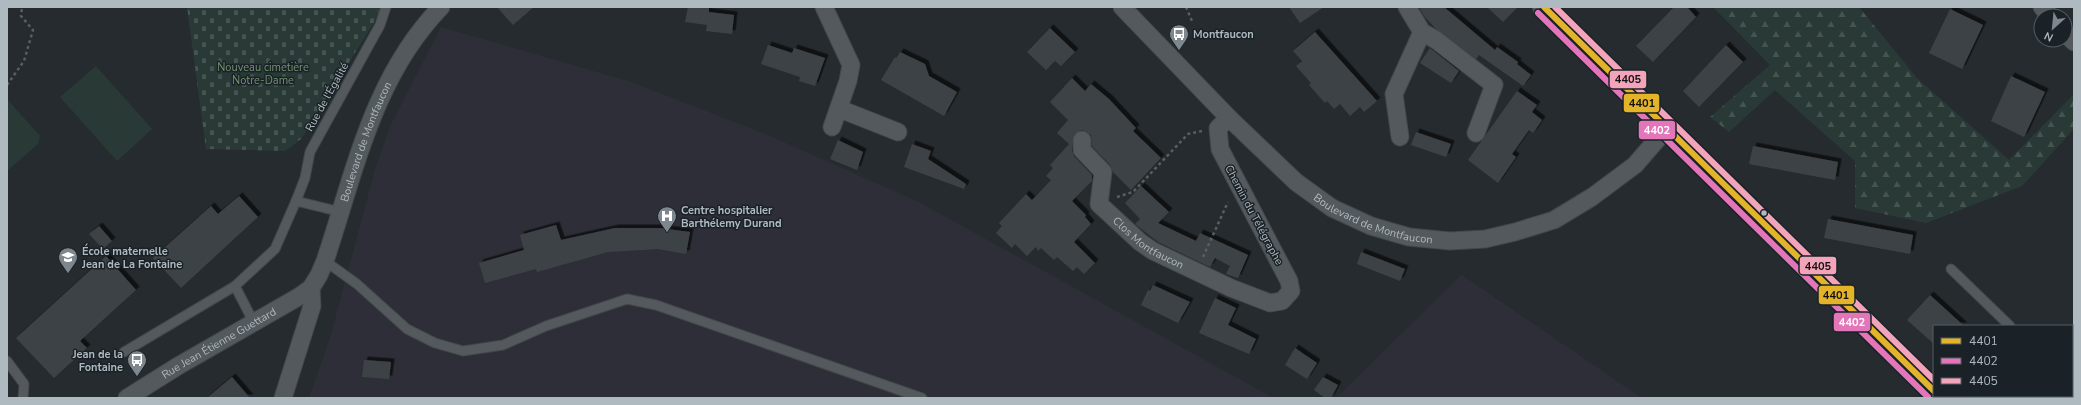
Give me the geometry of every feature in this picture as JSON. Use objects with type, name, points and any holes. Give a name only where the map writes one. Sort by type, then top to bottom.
[{"type":"main road","points":[[1544,7],[1933,390]]},
{"type":"street","name":"Boulevard de Montfaucon","points":[[311,288],[325,261],[362,141],[379,98],[427,21],[441,7]]},
{"type":"street","points":[[824,7],[851,65],[840,109],[832,127]]},
{"type":"street","name":"Boulevard de Montfaucon","points":[[1122,7],[1223,123],[1296,182],[1332,208],[1371,226],[1409,237],[1450,241],[1485,238],[1514,232],[1554,220],[1592,197],[1634,165],[1667,128]]},
{"type":"street","points":[[1407,7],[1422,32],[1436,40],[1494,85],[1476,132]]},
{"type":"street","points":[[1400,137],[1394,94],[1422,32]]},
{"type":"street","points":[[840,109],[898,132]]},
{"type":"street","name":"Chemin du Télégraphe","points":[[1223,123],[1220,149],[1289,280],[1290,291],[1282,301],[1270,303]]},
{"type":"street","points":[[1082,140],[1082,150],[1103,172],[1099,204]]},
{"type":"street","name":"Clos Montfaucon","points":[[1099,204],[1144,245],[1196,272],[1231,288],[1270,303]]},
{"type":"street","points":[[283,398],[312,306],[311,288]]},
{"type":"street","name":"Rue Jean Étienne Guettard","points":[[127,398],[178,366],[254,323],[311,288]]},
{"type":"lane","name":"Rue de l'Égalité","points":[[124,352],[235,286],[275,249],[305,178],[310,152],[380,25],[386,7]]},
{"type":"lane","points":[[296,200],[341,212]]},
{"type":"lane","points":[[325,261],[357,284],[407,329],[435,343],[463,351],[503,345],[546,326],[627,299],[656,305],[922,398]]},
{"type":"lane","points":[[1951,269],[2009,325]]},
{"type":"lane","points":[[235,286],[254,323]]},
{"type":"lane","points":[[7,361],[24,384],[23,398]]},
{"type":"path","points":[[7,85],[24,62],[33,30],[21,16],[22,7]]},
{"type":"path","points":[[1186,7],[1192,21]]},
{"type":"path","points":[[1099,204],[1133,192],[1188,134],[1223,123]]},
{"type":"path","points":[[1196,272],[1238,184]]},
{"type":"shaded area","name":"Centre hospitalier Barthélemy Durand","points":[[441,27],[632,82],[768,135],[919,202],[1274,398],[309,398],[331,334],[375,169],[390,126]]},
{"type":"shaded area","points":[[1462,275],[1642,398],[1336,398]]},
{"type":"green space","name":"Nouveau cimetière Notre-Dame","points":[[187,7],[380,7],[378,16],[301,139],[285,151],[206,149]]},
{"type":"green space","points":[[1713,7],[1859,7],[1917,78],[2009,160],[2074,94],[2074,129],[2022,186],[1926,223],[1855,208],[1855,161],[1775,90],[1729,132],[1710,117],[1770,65]]},
{"type":"green space","points":[[96,66],[152,129],[117,161],[60,97]]},
{"type":"green space","points":[[7,99],[40,136],[38,144],[7,171]]},
{"type":"building","points":[[497,7],[534,7],[513,25]]},
{"type":"building","points":[[688,7],[709,7],[709,12],[734,15],[732,34],[706,31],[707,25],[685,22]]},
{"type":"building","points":[[1289,7],[1324,7],[1300,23]]},
{"type":"building","points":[[1419,7],[1444,7],[1495,50],[1497,47],[1518,62],[1517,64],[1531,75],[1523,86],[1479,55],[1476,59],[1436,29],[1424,16]]},
{"type":"building","points":[[1487,7],[1518,7],[1503,22]]},
{"type":"building","points":[[1674,7],[1687,7],[1696,17],[1653,62],[1636,46]]},
{"type":"building","points":[[1950,9],[1983,25],[1962,69],[1929,53]]},
{"type":"building","points":[[1050,28],[1075,52],[1061,66],[1055,61],[1046,70],[1027,52]]},
{"type":"building","points":[[1315,32],[1377,101],[1364,112],[1360,107],[1350,116],[1340,104],[1334,109],[1327,101],[1325,103],[1309,85],[1311,83],[1296,66],[1302,61],[1293,51]]},
{"type":"building","points":[[768,45],[792,53],[794,48],[825,58],[815,86],[799,81],[800,77],[761,64]]},
{"type":"building","points":[[1726,45],[1743,62],[1699,107],[1683,91]]},
{"type":"building","points":[[1430,48],[1459,71],[1451,83],[1420,63]]},
{"type":"building","points":[[900,52],[925,64],[929,76],[957,92],[944,116],[881,80],[895,57],[896,58]]},
{"type":"building","points":[[2011,76],[2045,92],[2024,137],[1991,121]]},
{"type":"building","points":[[1072,78],[1085,91],[1091,84],[1109,99],[1136,128],[1133,131],[1161,158],[1131,190],[1113,172],[1110,165],[1092,146],[1091,135],[1082,130],[1074,135],[1072,150],[1074,156],[1092,175],[1092,181],[1072,201],[1086,215],[1085,217],[1091,224],[1074,242],[1095,263],[1084,274],[1077,267],[1073,271],[1057,257],[1054,260],[1041,248],[1038,251],[1036,247],[1027,256],[1015,244],[1012,248],[996,233],[1002,226],[999,223],[1026,194],[1032,200],[1051,180],[1046,176],[1053,168],[1050,165],[1069,144],[1057,133],[1068,120],[1050,102]]},
{"type":"building","points":[[1517,91],[1537,105],[1532,112],[1542,120],[1533,133],[1529,130],[1512,154],[1516,157],[1498,183],[1468,160]]},
{"type":"building","points":[[1416,132],[1451,144],[1446,157],[1411,145]]},
{"type":"building","points":[[838,140],[863,152],[857,170],[830,159]]},
{"type":"building","points":[[912,144],[931,151],[928,159],[966,184],[964,189],[904,167]]},
{"type":"building","points":[[1753,146],[1838,162],[1835,180],[1749,164]]},
{"type":"building","points":[[1141,186],[1169,212],[1158,223],[1196,241],[1200,233],[1248,255],[1238,278],[1226,274],[1230,266],[1215,258],[1210,267],[1158,242],[1135,224],[1140,219],[1125,203]]},
{"type":"building","points":[[239,196],[258,217],[181,288],[153,258],[211,206],[218,214]]},
{"type":"building","points":[[1828,219],[1913,235],[1910,254],[1824,238]]},
{"type":"building","points":[[556,225],[561,240],[615,228],[659,228],[690,232],[686,254],[658,249],[608,252],[537,272],[536,269],[485,283],[479,263],[524,250],[520,235]]},
{"type":"building","points":[[99,226],[112,241],[103,249],[89,234]]},
{"type":"building","points":[[1361,252],[1405,269],[1400,281],[1357,264]]},
{"type":"building","points":[[106,256],[136,290],[80,341],[87,348],[54,378],[16,338]]},
{"type":"building","points":[[1153,285],[1190,302],[1178,323],[1141,305],[1148,290],[1150,291]]},
{"type":"building","points":[[1930,295],[1963,325],[1933,325],[1933,343],[1907,320]]},
{"type":"building","points":[[1215,298],[1236,308],[1228,325],[1256,339],[1249,354],[1199,333]]},
{"type":"building","points":[[1295,348],[1317,363],[1307,379],[1285,365]]},
{"type":"building","points":[[364,360],[391,362],[389,379],[362,377]]},
{"type":"building","points":[[232,377],[250,398],[207,398]]},
{"type":"building","points":[[1323,377],[1338,385],[1331,398],[1325,398],[1314,390]]},
{"type":"transit line","name":"4401","points":[[1544,7],[1933,390]]},
{"type":"transit line","name":"4405","points":[[1555,7],[1933,379]]},
{"type":"transit line","name":"4402","points":[[1538,13],[1928,397]]},
{"type":"place","name":"Montfaucon","points":[[1179,51]]},
{"type":"place","name":"Centre hospitalier Barthélemy Durand","points":[[667,233]]},
{"type":"place","name":"École maternelle Jean de La Fontaine","points":[[68,274]]},
{"type":"place","name":"Jean de la Fontaine","points":[[137,377]]}]
